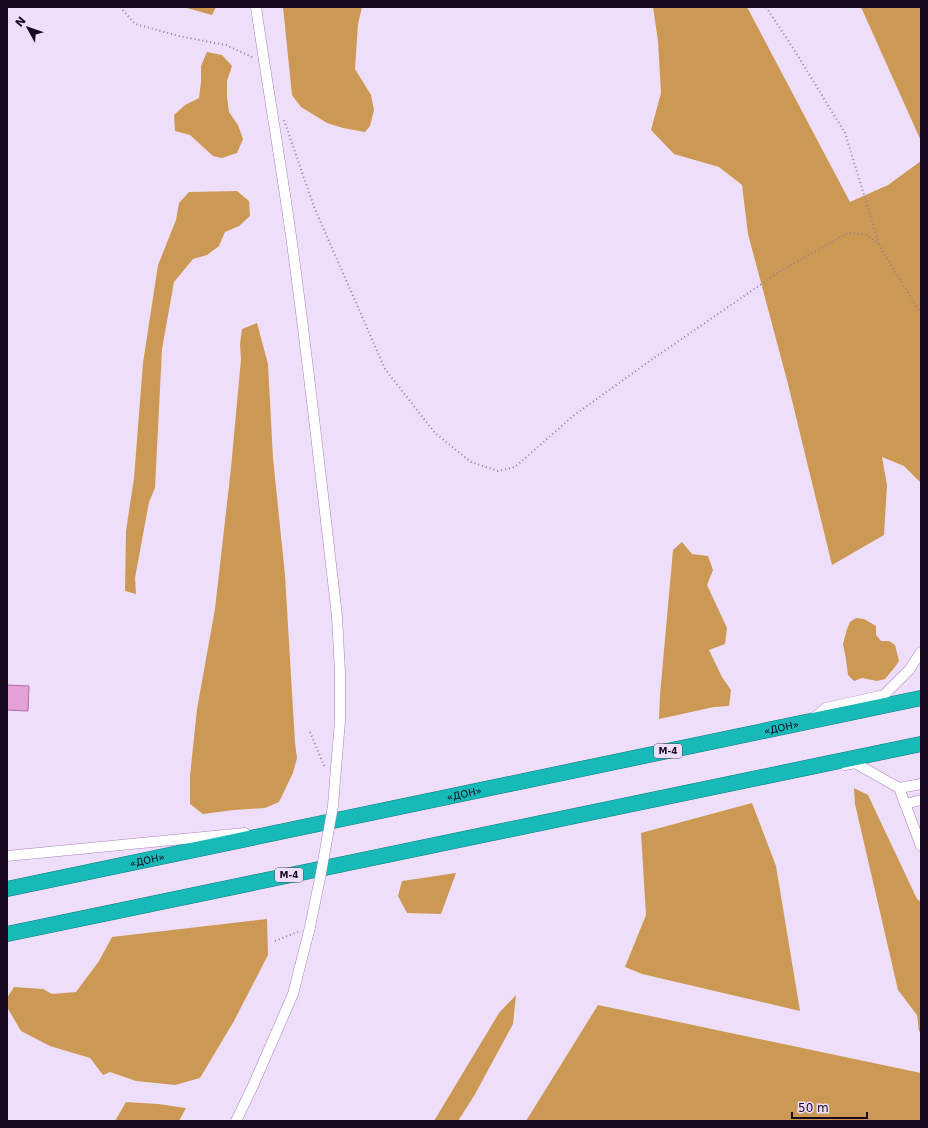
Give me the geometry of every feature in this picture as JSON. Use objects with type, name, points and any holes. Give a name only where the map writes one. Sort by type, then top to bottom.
[{"type":"highway","name":"«ДОН»","points":[[7,889],[921,698]]},
{"type":"highway","name":"М-4","points":[[7,934],[921,744]]},
{"type":"street","points":[[236,1121],[293,994],[310,928],[333,806],[340,721],[340,673],[337,616],[294,257],[281,160],[256,7]]},
{"type":"street","points":[[808,722],[826,708],[884,695],[908,670],[921,652]]},
{"type":"street","points":[[760,777],[777,779],[855,763],[899,788],[905,804],[917,826],[921,846]]},
{"type":"street","points":[[899,788],[921,784]]},
{"type":"street","points":[[905,804],[921,800]]},
{"type":"street","points":[[7,856],[301,828]]},
{"type":"path","points":[[120,7],[135,24],[179,36],[226,45],[264,62]]},
{"type":"path","points":[[766,7],[845,133],[879,245],[921,314]]},
{"type":"path","points":[[284,120],[314,207],[385,369],[435,433],[471,462],[498,471],[515,467],[573,416],[651,360],[780,272],[848,233],[865,234],[879,245]]},
{"type":"path","points":[[310,732],[326,770],[336,768]]},
{"type":"path","points":[[275,941],[310,928]]},
{"type":"shaded area","points":[[183,7],[216,7],[212,15]]},
{"type":"shaded area","points":[[283,7],[362,7],[358,24],[355,69],[371,95],[374,110],[370,126],[365,132],[327,123],[301,107],[292,95]]},
{"type":"shaded area","points":[[653,7],[747,7],[850,202],[888,185],[921,161],[921,483],[904,466],[882,457],[887,485],[884,535],[832,565],[788,384],[748,234],[742,185],[719,167],[674,154],[651,130],[661,93],[658,41]]},
{"type":"shaded area","points":[[861,7],[921,7],[921,141]]},
{"type":"shaded area","points":[[207,52],[222,55],[232,66],[227,81],[229,112],[238,125],[243,139],[237,153],[222,158],[213,156],[190,135],[175,131],[174,115],[185,105],[199,98],[201,66]]},
{"type":"shaded area","points":[[237,191],[249,201],[250,216],[239,226],[225,232],[219,246],[207,255],[193,259],[174,282],[162,349],[155,488],[149,502],[135,578],[136,594],[125,591],[126,531],[134,478],[143,363],[158,265],[176,220],[179,203],[189,192]]},
{"type":"shaded area","points":[[257,323],[268,364],[273,458],[285,575],[297,758],[293,773],[279,802],[265,808],[203,814],[190,804],[190,776],[197,709],[215,609],[231,468],[241,359],[240,344],[242,329]]},
{"type":"shaded area","points":[[682,542],[692,554],[708,556],[713,570],[707,585],[727,628],[725,644],[709,650],[722,677],[731,690],[729,706],[714,707],[659,719],[673,550]]},
{"type":"shaded area","points":[[856,618],[864,619],[876,626],[876,635],[881,641],[889,641],[895,645],[899,661],[885,679],[877,681],[862,678],[854,681],[848,675],[843,644],[850,622]]},
{"type":"shaded area","points":[[854,788],[868,795],[917,899],[921,902],[921,1033],[919,1031],[917,1015],[898,990],[855,804]]},
{"type":"shaded area","points":[[752,803],[776,866],[800,1011],[642,974],[625,967],[646,915],[641,833]]},
{"type":"shaded area","points":[[456,873],[441,914],[407,913],[398,896],[402,881]]},
{"type":"shaded area","points":[[267,919],[268,955],[234,1021],[200,1078],[175,1085],[136,1081],[110,1072],[103,1075],[90,1058],[50,1046],[21,1031],[7,1007],[7,998],[14,987],[43,989],[52,994],[76,992],[99,961],[112,937]]},
{"type":"shaded area","points":[[516,995],[513,1024],[474,1096],[458,1121],[434,1121],[499,1013]]},
{"type":"shaded area","points":[[598,1005],[921,1073],[921,1121],[526,1121]]},
{"type":"shaded area","points":[[126,1102],[186,1108],[179,1121],[115,1121]]},
{"type":"building","points":[[7,685],[29,686],[28,711],[7,710]]}]
